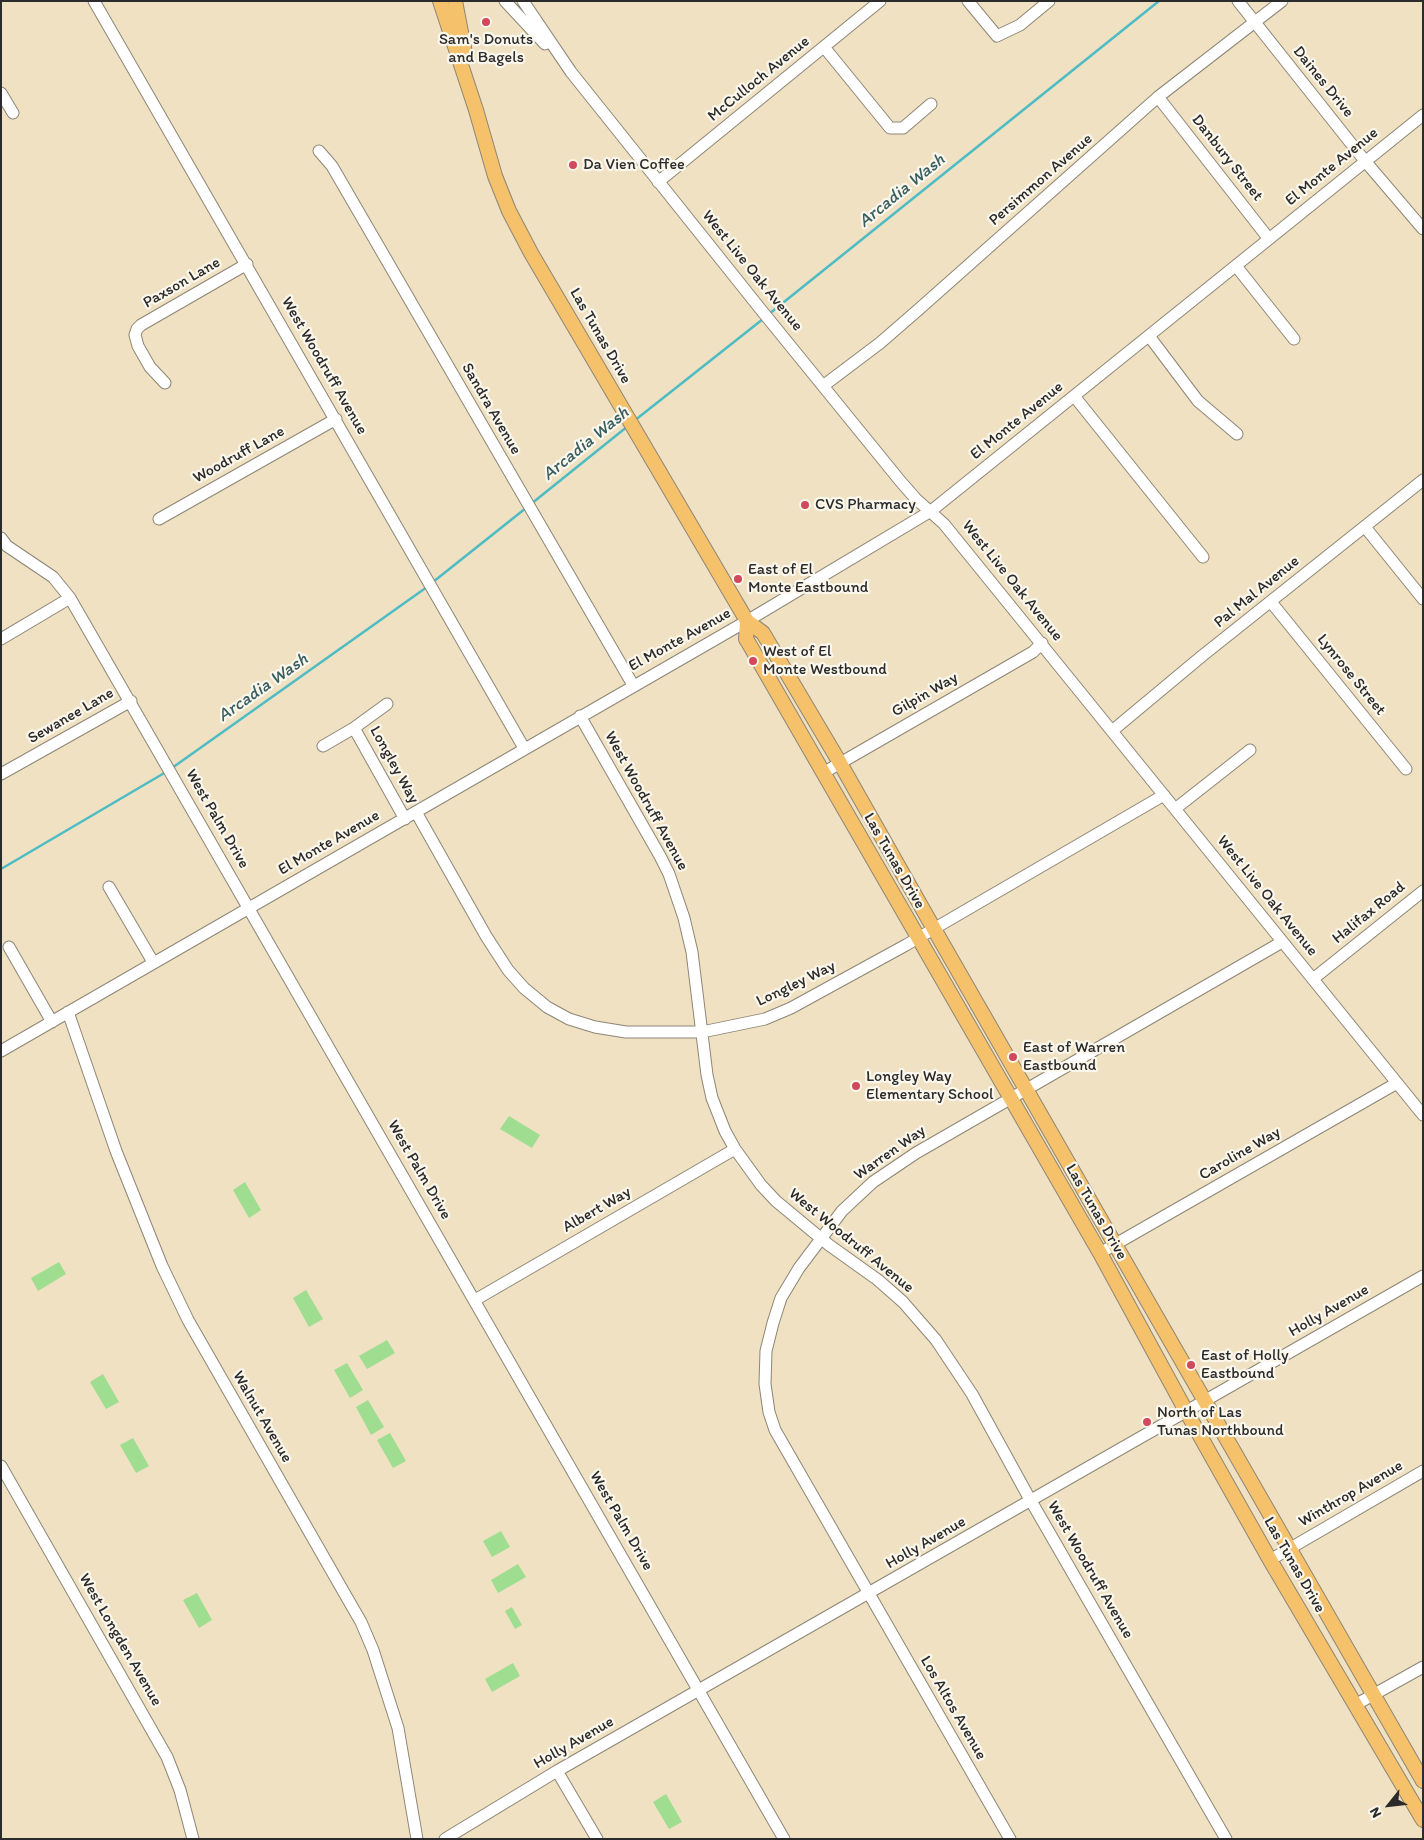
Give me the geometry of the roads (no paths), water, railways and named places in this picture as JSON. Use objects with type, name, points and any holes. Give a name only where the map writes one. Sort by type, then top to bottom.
[{"type":"main road","name":"Las Tunas Drive","points":[[440,1],[476,110],[495,176],[509,211],[531,253],[747,621],[763,633],[840,763],[1423,1780]]},
{"type":"main road","name":"Las Tunas Drive","points":[[459,4],[476,110]]},
{"type":"main road","name":"Las Tunas Drive","points":[[747,621],[746,639],[1100,1253],[1186,1412],[1270,1560],[1423,1820]]},
{"type":"street","name":"West Woodruff Avenue","points":[[94,1],[524,748]]},
{"type":"street","name":"West Live Oak Avenue","points":[[506,1],[571,72],[900,482],[944,524],[1042,643],[1423,1115]]},
{"type":"street","name":"West Live Oak Avenue","points":[[523,1],[571,72]]},
{"type":"street","name":"McCulloch Avenue","points":[[658,182],[880,1]]},
{"type":"street","points":[[968,1],[997,36],[1020,25],[1049,1]]},
{"type":"street","name":"Daines Drive","points":[[1238,1],[1365,161],[1423,229]]},
{"type":"street","name":"Persimmon Avenue","points":[[823,386],[918,310],[1158,98],[1282,1]]},
{"type":"street","points":[[824,47],[890,128],[903,128],[931,104]]},
{"type":"street","points":[[1,93],[13,113]]},
{"type":"street","name":"Danbury Street","points":[[1158,98],[1269,239]]},
{"type":"street","name":"El Monte Avenue","points":[[1,1051],[747,621],[931,511],[1423,115]]},
{"type":"street","name":"Sandra Avenue","points":[[319,151],[332,166],[633,685]]},
{"type":"street","name":"Paxson Lane","points":[[165,383],[150,367],[138,346],[135,335],[137,329],[247,264]]},
{"type":"street","points":[[1236,266],[1294,339]]},
{"type":"street","points":[[1148,336],[1198,401],[1237,434]]},
{"type":"street","points":[[1074,396],[1203,557]]},
{"type":"street","name":"Woodruff Lane","points":[[159,519],[336,419]]},
{"type":"street","name":"Pal Mal Avenue","points":[[1112,731],[1423,480]]},
{"type":"street","points":[[1365,527],[1423,599]]},
{"type":"street","name":"West Palm Drive","points":[[1,538],[7,546],[53,576],[70,598],[131,701],[784,1839]]},
{"type":"street","points":[[1,639],[70,598]]},
{"type":"street","name":"Lynrose Street","points":[[1271,602],[1406,769]]},
{"type":"street","name":"Gilpin Way","points":[[823,773],[1033,652],[1042,643]]},
{"type":"street","name":"Sewanee Lane","points":[[1,774],[131,701]]},
{"type":"street","name":"Longley Way","points":[[323,746],[354,728],[387,704]]},
{"type":"street","name":"West Woodruff Avenue","points":[[580,716],[669,874],[684,918],[692,952],[707,1075],[712,1098],[725,1131],[735,1149],[761,1186],[771,1196],[821,1238],[878,1280],[903,1302],[936,1340],[972,1394],[1031,1501],[1226,1839]]},
{"type":"street","name":"Longley Way","points":[[354,728],[405,818]]},
{"type":"street","points":[[1175,809],[1250,750]]},
{"type":"street","name":"Longley Way","points":[[416,812],[486,936],[504,963],[524,988],[547,1007],[569,1019],[595,1027],[634,1032],[702,1032],[765,1019],[791,1008],[919,938],[1164,795]]},
{"type":"street","points":[[109,887],[154,962]]},
{"type":"street","name":"Halifax Road","points":[[1312,979],[1423,891]]},
{"type":"street","name":"Warren Way","points":[[869,1594],[775,1430],[769,1412],[765,1384],[766,1351],[781,1298],[799,1268],[842,1211],[880,1177],[916,1153],[1011,1097],[1282,942]]},
{"type":"street","points":[[9,947],[52,1022]]},
{"type":"street","name":"Walnut Avenue","points":[[68,1012],[116,1151],[162,1266],[188,1320],[367,1636],[398,1728],[417,1839]]},
{"type":"street","name":"Caroline Way","points":[[1100,1253],[1397,1083]]},
{"type":"street","name":"Albert Way","points":[[475,1300],[735,1149]]},
{"type":"street","name":"Holly Avenue","points":[[445,1839],[557,1771],[1423,1276]]},
{"type":"street","name":"West Longden Avenue","points":[[1,1466],[166,1757],[180,1790],[193,1839]]},
{"type":"street","name":"Winthrop Avenue","points":[[1270,1560],[1423,1471]]},
{"type":"street","name":"Los Altos Avenue","points":[[869,1594],[1010,1839]]},
{"type":"street","points":[[1355,1705],[1423,1666]]},
{"type":"street","points":[[557,1771],[597,1839]]},
{"type":"waterway","name":"Arcadia Wash","points":[[769,314],[1159,1]]},
{"type":"waterway","name":"Arcadia Wash","points":[[634,421],[763,319]]},
{"type":"waterway","name":"Arcadia Wash","points":[[531,504],[628,426]]},
{"type":"waterway","name":"Arcadia Wash","points":[[433,582],[526,508]]},
{"type":"waterway","name":"Arcadia Wash","points":[[172,768],[427,587]]},
{"type":"waterway","name":"Arcadia Wash","points":[[1,869],[166,772]]},
{"type":"place","name":"Sam's Donuts and Bagels","points":[[486,22]]},
{"type":"place","name":"Da Vien Coffee","points":[[573,165]]},
{"type":"place","name":"CVS Pharmacy","points":[[805,505]]},
{"type":"place","name":"East of El Monte Eastbound","points":[[738,579]]},
{"type":"place","name":"West of El Monte Westbound","points":[[753,661]]},
{"type":"place","name":"East of Warren Eastbound","points":[[1013,1057]]},
{"type":"place","name":"Longley Way Elementary School","points":[[856,1086]]},
{"type":"place","name":"East of Holly Eastbound","points":[[1191,1365]]},
{"type":"place","name":"North of Las Tunas Northbound","points":[[1147,1422]]}]
